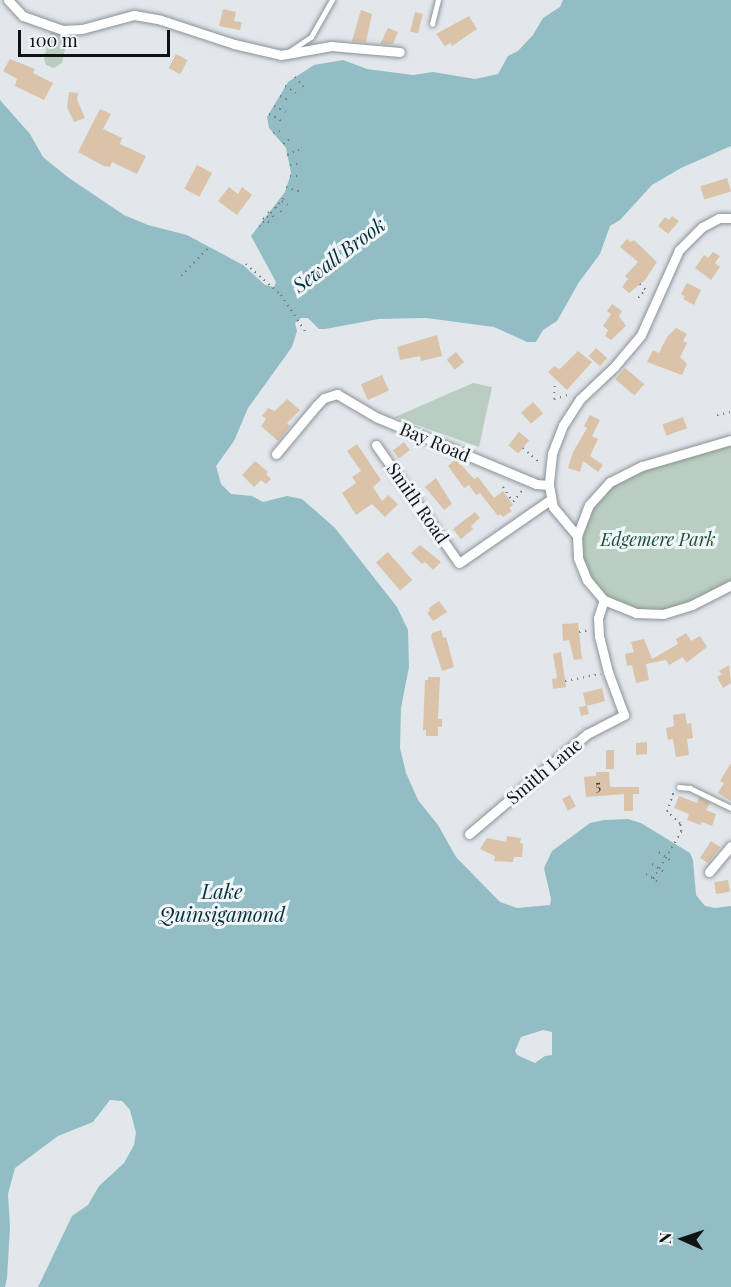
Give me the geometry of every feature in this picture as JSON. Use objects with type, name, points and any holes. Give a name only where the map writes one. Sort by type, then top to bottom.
[{"type":"street","points":[[8,0],[23,16],[63,30],[82,29],[124,16],[143,16],[234,44],[285,54],[331,46],[399,52]]},
{"type":"street","points":[[577,536],[561,518],[550,500],[552,454],[563,425],[580,399],[614,367],[641,335],[680,250],[702,226],[719,218],[731,218]]},
{"type":"street","name":"Bay Road","points":[[276,454],[324,398],[337,394],[376,417],[536,484],[549,485]]},
{"type":"street","points":[[731,440],[642,466],[620,475],[594,497],[581,521],[577,536],[579,558],[584,574],[595,591],[604,600],[636,614],[663,614],[692,605],[731,585]]},
{"type":"street","name":"Smith Road","points":[[376,445],[459,563],[550,500]]},
{"type":"street","points":[[604,600],[598,627],[608,672]]},
{"type":"street","name":"Smith Lane","points":[[469,834],[587,734],[624,715],[608,672]]},
{"type":"street","points":[[709,872],[731,846]]},
{"type":"lane","points":[[285,54],[311,37],[332,0]]},
{"type":"lane","points":[[432,24],[438,0]]},
{"type":"lane","points":[[679,787],[690,788],[731,808]]},
{"type":"path","points":[[295,77],[304,87]]},
{"type":"path","points":[[285,86],[296,93]]},
{"type":"path","points":[[280,96],[290,101]]},
{"type":"path","points":[[274,106],[286,111]]},
{"type":"path","points":[[269,114],[282,121]]},
{"type":"path","points":[[273,133],[280,131]]},
{"type":"path","points":[[282,144],[291,138]]},
{"type":"path","points":[[287,155],[299,150]]},
{"type":"path","points":[[290,165],[301,163]]},
{"type":"path","points":[[290,176],[302,176]]},
{"type":"path","points":[[286,187],[299,191]]},
{"type":"path","points":[[259,227],[284,196]]},
{"type":"path","points":[[281,200],[288,205]]},
{"type":"path","points":[[276,207],[282,212]]},
{"type":"path","points":[[269,213],[275,218]]},
{"type":"path","points":[[264,219],[271,224]]},
{"type":"path","points":[[181,276],[209,247]]},
{"type":"path","points":[[246,264],[281,295],[307,334]]},
{"type":"path","points":[[640,284],[649,292]]},
{"type":"path","points":[[638,298],[646,289]]},
{"type":"path","points":[[555,386],[554,399],[568,394]]},
{"type":"path","points":[[717,415],[731,412]]},
{"type":"path","points":[[523,448],[539,462]]},
{"type":"path","points":[[503,487],[513,502],[524,488]]},
{"type":"path","points":[[565,681],[608,672]]},
{"type":"path","points":[[652,879],[682,827],[667,812],[673,794],[679,787]]},
{"type":"path","points":[[659,852],[673,861]]},
{"type":"path","points":[[652,864],[666,873]]},
{"type":"path","points":[[646,874],[660,883]]},
{"type":"green space","points":[[54,31],[68,35],[62,63],[54,68],[46,65],[44,59],[50,33]]},
{"type":"green space","points":[[473,383],[492,387],[479,447],[395,417]]},
{"type":"green space","name":"Edgemere Park","points":[[731,440],[731,586],[663,614],[636,613],[612,603],[582,568],[577,536],[585,514],[618,477]]},
{"type":"water","name":"Lake Quinsigamond","points":[[563,0],[731,0],[731,146],[681,168],[652,185],[620,220],[610,226],[600,254],[579,282],[557,321],[543,330],[536,342],[527,342],[494,327],[426,318],[379,319],[319,329],[308,318],[301,318],[295,323],[297,331],[292,347],[248,408],[234,441],[216,466],[221,484],[231,494],[252,496],[263,502],[287,496],[302,499],[335,528],[397,607],[408,630],[409,667],[401,708],[400,748],[406,773],[418,800],[438,825],[456,857],[500,902],[517,908],[550,905],[551,899],[544,868],[552,851],[590,823],[628,819],[641,823],[690,853],[693,860],[696,895],[705,906],[715,908],[731,906],[731,1287],[38,1287],[72,1216],[88,1205],[99,1186],[124,1163],[134,1145],[136,1133],[130,1110],[122,1101],[110,1100],[93,1122],[58,1136],[15,1168],[8,1194],[10,1227],[7,1278],[5,1287],[0,1287],[0,100],[30,134],[43,157],[69,178],[124,215],[148,225],[187,235],[243,265],[265,285],[274,287],[276,282],[251,236],[285,192],[291,173],[286,148],[269,128],[267,117],[288,82],[314,65],[343,60],[367,69],[413,75],[433,72],[475,79],[498,74],[508,56],[518,51],[533,35],[543,18],[560,7]],"holes":[[[543,1030],[552,1032],[552,1055],[545,1056],[535,1063],[517,1055],[515,1051],[521,1037]]]},
{"type":"building","points":[[223,9],[236,12],[234,21],[242,22],[240,30],[219,26]]},
{"type":"building","points":[[361,10],[372,14],[366,42],[352,41]]},
{"type":"building","points":[[415,12],[423,14],[418,33],[410,31]]},
{"type":"building","points":[[469,16],[477,29],[452,46],[450,43],[445,46],[436,34]]},
{"type":"building","points":[[388,28],[398,32],[393,44],[380,44]]},
{"type":"building","points":[[176,54],[188,60],[180,74],[169,68]]},
{"type":"building","points":[[10,59],[35,69],[33,73],[53,83],[44,100],[15,86],[17,79],[3,71]]},
{"type":"building","points":[[69,92],[78,93],[77,99],[85,118],[74,122],[67,107]]},
{"type":"building","points":[[100,109],[111,114],[103,129],[122,138],[120,144],[146,156],[137,174],[112,162],[110,167],[104,166],[78,152]]},
{"type":"building","points":[[197,165],[212,173],[199,197],[184,189]]},
{"type":"building","points":[[727,178],[731,191],[704,200],[700,186]]},
{"type":"building","points":[[229,187],[238,194],[242,187],[252,195],[237,215],[218,201]]},
{"type":"building","points":[[672,216],[679,221],[668,234],[658,226],[665,217],[669,220]]},
{"type":"building","points":[[627,239],[631,242],[634,240],[657,262],[645,280],[629,293],[622,287],[628,279],[625,276],[638,262],[620,247]]},
{"type":"building","points":[[713,252],[720,256],[715,263],[720,267],[711,280],[695,268],[704,255],[708,258]]},
{"type":"building","points":[[687,283],[701,290],[694,305],[683,299],[685,296],[681,294]]},
{"type":"building","points":[[612,304],[622,311],[619,316],[626,326],[611,340],[605,336],[608,330],[603,326],[611,314],[607,311]]},
{"type":"building","points":[[676,328],[687,334],[683,341],[687,343],[680,357],[687,364],[682,375],[647,362],[653,350],[659,353],[667,337]]},
{"type":"building","points":[[437,335],[442,356],[421,361],[420,356],[400,360],[397,347]]},
{"type":"building","points":[[596,348],[607,358],[600,366],[589,356]]},
{"type":"building","points":[[578,351],[592,362],[567,390],[548,372],[554,366],[560,369]]},
{"type":"building","points":[[456,352],[464,362],[455,370],[447,360]]},
{"type":"building","points":[[625,368],[644,384],[635,396],[615,379]]},
{"type":"building","points":[[382,375],[389,391],[368,400],[361,384]]},
{"type":"building","points":[[287,399],[300,410],[287,423],[290,426],[278,441],[261,426],[266,419],[262,416],[268,408],[275,411]]},
{"type":"building","points":[[533,402],[543,413],[531,424],[521,413]]},
{"type":"building","points":[[590,415],[600,420],[592,436],[598,439],[590,456],[603,465],[598,472],[583,461],[580,472],[568,468],[573,452],[587,428],[584,426]]},
{"type":"building","points":[[683,417],[687,428],[666,436],[662,425]]},
{"type":"building","points":[[519,432],[529,440],[518,453],[508,445]]},
{"type":"building","points":[[404,442],[410,450],[399,458],[393,450]]},
{"type":"building","points":[[357,444],[381,480],[373,487],[382,501],[388,495],[398,504],[385,517],[372,504],[356,515],[342,493],[356,483],[352,477],[361,471],[347,451]]},
{"type":"building","points":[[456,459],[474,479],[478,477],[494,498],[503,491],[513,505],[509,508],[512,511],[503,517],[500,514],[498,516],[480,493],[476,495],[469,485],[464,488],[448,466]]},
{"type":"building","points":[[255,461],[268,472],[266,474],[271,479],[266,484],[261,480],[254,487],[242,475]]},
{"type":"building","points":[[436,478],[452,504],[444,510],[425,487]]},
{"type":"building","points":[[475,512],[480,518],[471,526],[473,529],[461,539],[453,529]]},
{"type":"building","points":[[420,545],[441,562],[433,570],[425,562],[422,564],[411,553]]},
{"type":"building","points":[[388,552],[412,580],[400,590],[376,562]]},
{"type":"building","points":[[439,601],[447,612],[433,621],[427,613],[430,611],[429,608]]},
{"type":"building","points":[[578,623],[582,659],[574,660],[569,640],[563,641],[562,624]]},
{"type":"building","points":[[441,630],[443,638],[446,637],[454,667],[442,671],[431,637],[432,633]]},
{"type":"building","points":[[686,633],[691,641],[700,636],[707,647],[686,663],[683,657],[669,665],[666,660],[646,664],[649,680],[636,683],[632,665],[627,666],[625,654],[634,652],[631,642],[644,639],[652,659],[678,644],[676,639]]},
{"type":"building","points":[[561,652],[566,687],[553,689],[552,679],[557,678],[553,654]]},
{"type":"building","points":[[729,665],[731,683],[723,688],[717,677],[722,674],[719,671]]},
{"type":"building","points":[[428,677],[440,677],[438,719],[442,719],[442,727],[438,727],[438,736],[426,736],[426,730],[423,730],[425,680],[428,680]]},
{"type":"building","points":[[602,688],[605,701],[587,706],[589,714],[581,716],[579,707],[586,706],[583,693]]},
{"type":"building","points":[[685,713],[687,724],[691,723],[693,738],[687,739],[689,755],[676,757],[673,739],[668,740],[666,728],[674,726],[673,715]]},
{"type":"building","points":[[647,742],[647,754],[636,755],[636,743]]},
{"type":"building","points":[[606,750],[614,750],[614,769],[606,769]]},
{"type":"building","points":[[731,763],[731,801],[718,793],[724,783],[720,781]]},
{"type":"building","points":[[596,772],[609,772],[610,787],[639,787],[639,794],[633,794],[633,811],[624,811],[624,794],[586,797],[584,777],[596,776]]},
{"type":"building","points":[[570,795],[576,807],[568,811],[562,799]]},
{"type":"building","points":[[679,796],[697,803],[699,797],[710,803],[706,810],[716,814],[712,826],[702,822],[700,825],[687,820],[689,814],[674,808]]},
{"type":"building","points":[[507,836],[521,838],[520,843],[523,844],[522,857],[514,857],[513,862],[494,861],[495,856],[480,849],[487,838],[506,842]]},
{"type":"building","points":[[711,841],[720,847],[708,863],[700,858]]},
{"type":"building","points":[[728,880],[730,892],[716,894],[714,882]]},
{"type":"water label","name":"Sewall Brook","points":[[338,254]]}]
